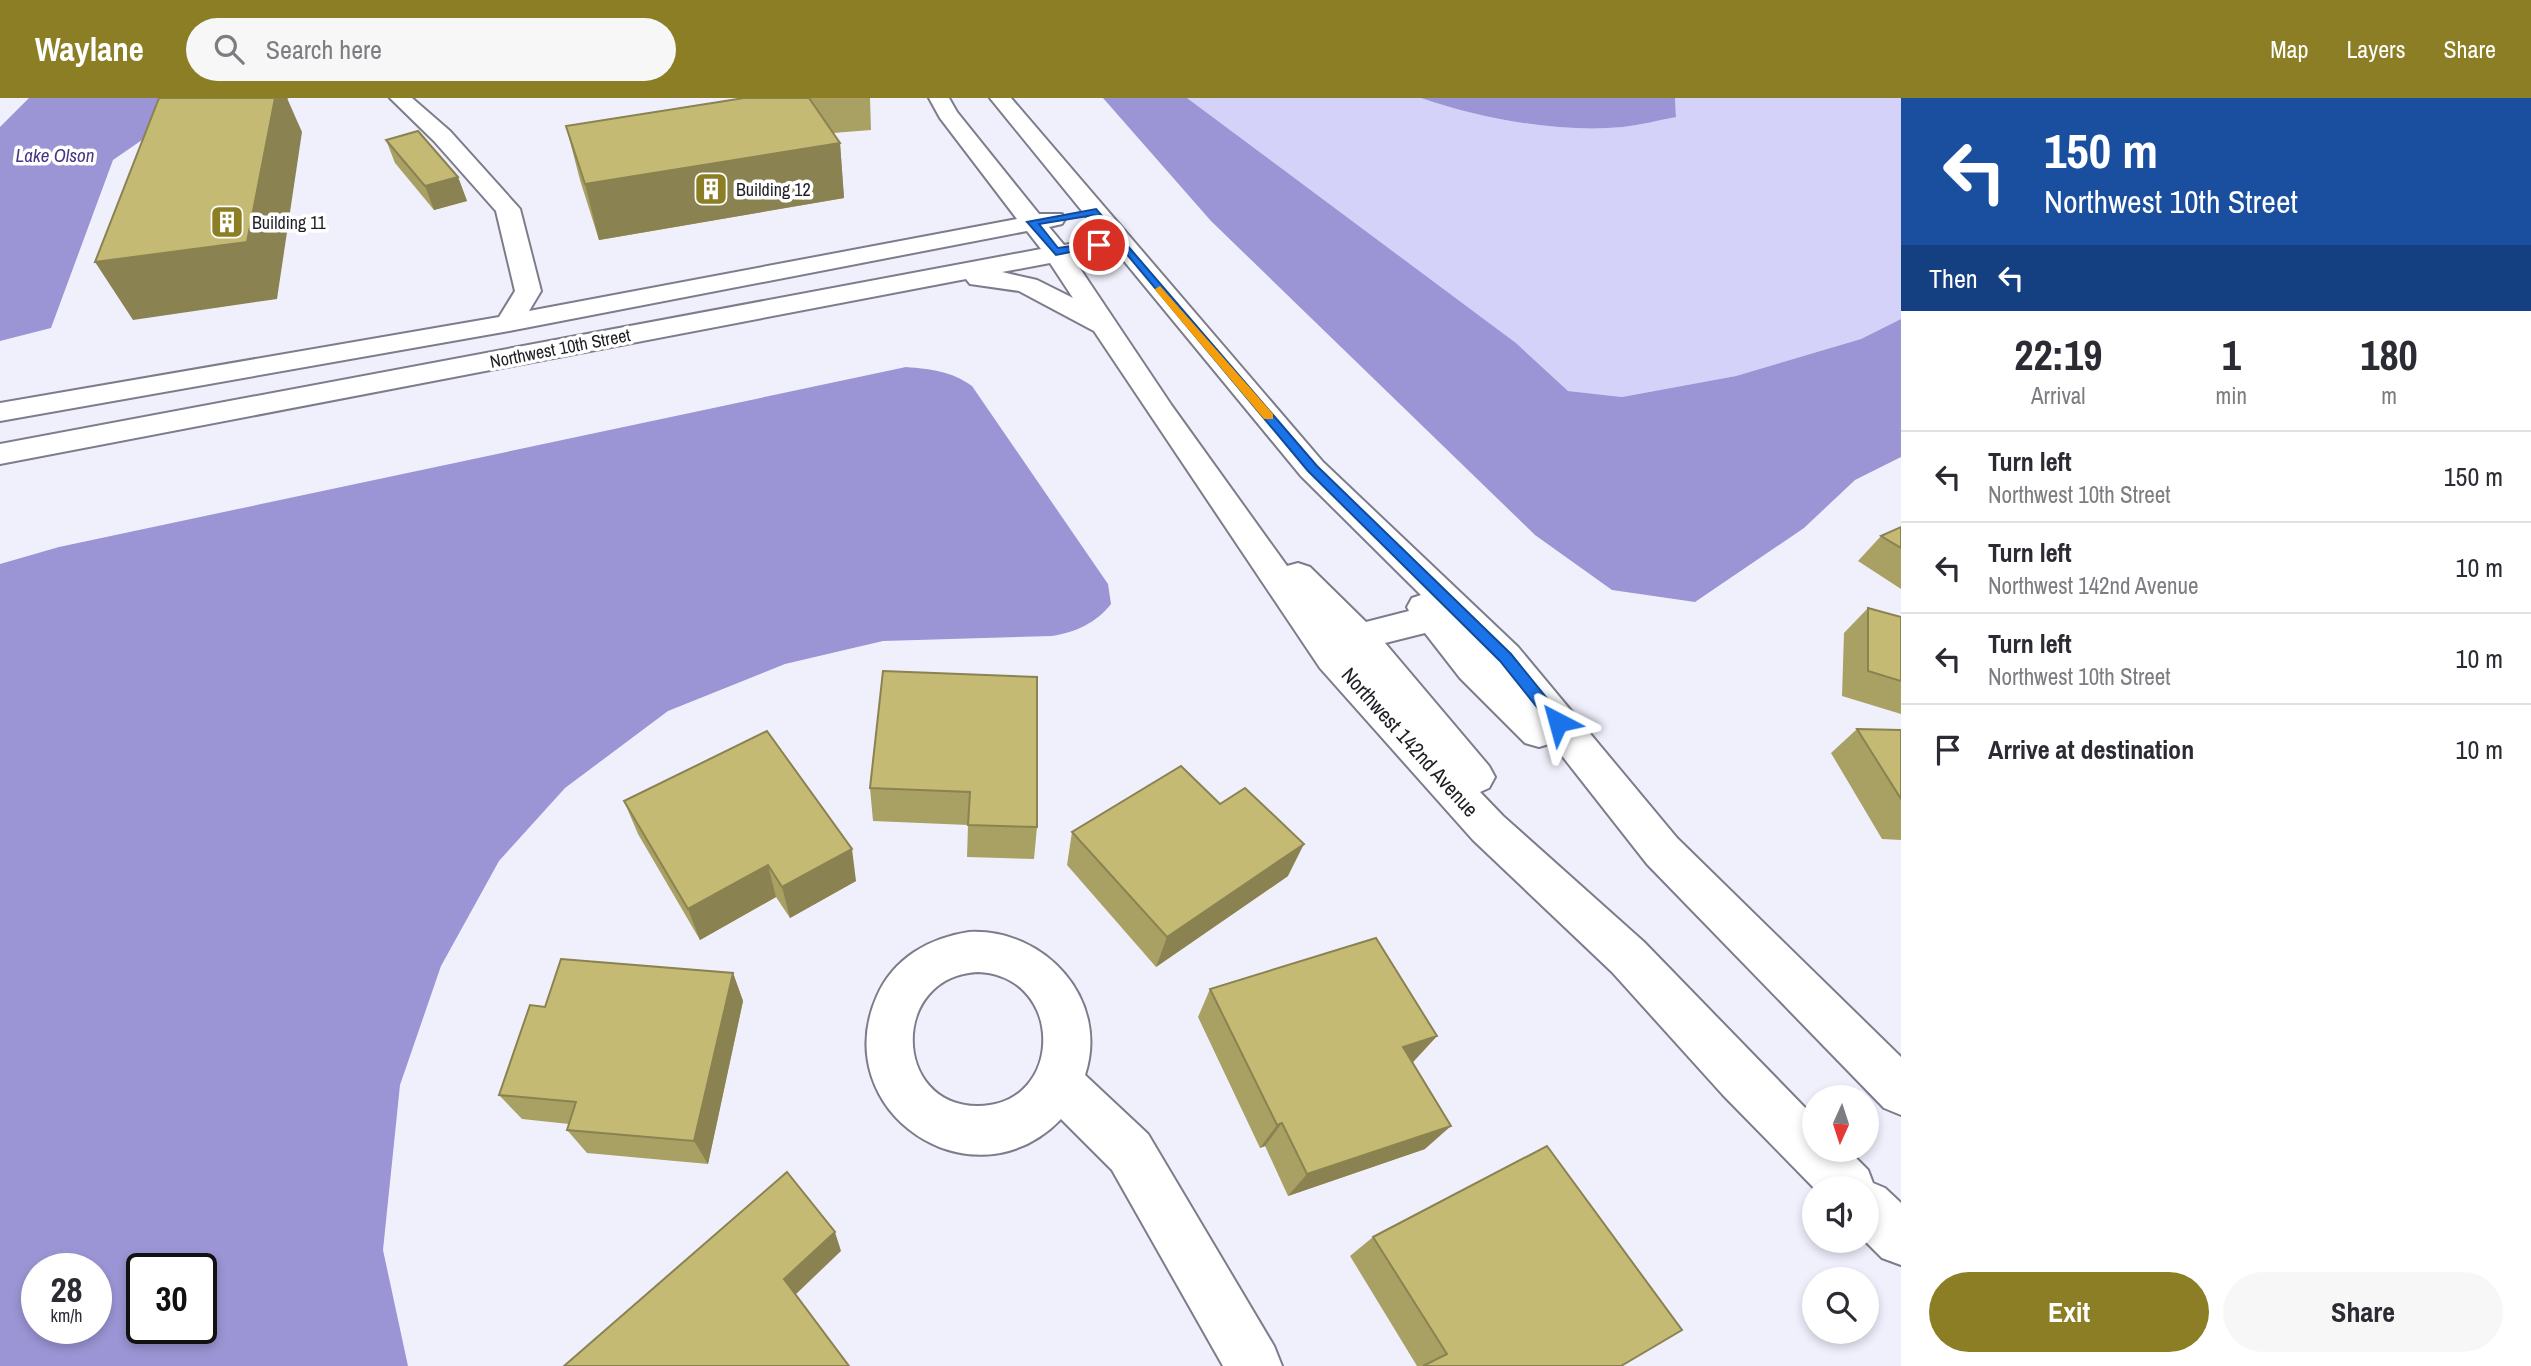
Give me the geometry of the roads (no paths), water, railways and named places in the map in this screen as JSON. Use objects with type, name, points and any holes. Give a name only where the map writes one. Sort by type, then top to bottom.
[{"type":"street","points":[[400,98],[442,136],[508,209],[528,291],[509,323]]},
{"type":"street","name":"Northwest 142nd Avenue","points":[[939,98],[947,114],[1056,252],[1333,658],[1488,828],[1628,957]]},
{"type":"street","points":[[1000,98],[1312,468],[1473,668],[1662,851],[1901,1091]]},
{"type":"street","name":"Northwest 10th Street","points":[[0,412],[509,323],[1096,212]]},
{"type":"street","name":"Northwest 10th Street","points":[[0,454],[1120,242]]},
{"type":"street","points":[[865,289],[984,279],[1010,280],[1035,285],[1107,330]]},
{"type":"street","points":[[1312,468],[1505,657],[1662,851]]},
{"type":"street","name":"Northwest 142nd Avenue","points":[[1222,499],[1359,637],[1628,957],[1740,1078],[1838,1176]]},
{"type":"street","points":[[1359,637],[1433,618]]},
{"type":"street","points":[[1059,1084],[1130,1152],[1254,1366]]},
{"type":"street","points":[[1879,1218],[1901,1239]]},
{"type":"water","name":"Lake Olson","points":[[29,98],[289,98],[271,111],[176,128],[142,140],[113,160],[51,328],[0,341],[0,127]]},
{"type":"water","points":[[1103,98],[1187,98],[1516,343],[1568,391],[1622,397],[1736,376],[1861,339],[1901,319],[1901,457],[1855,480],[1804,528],[1695,602],[1612,590],[1535,535],[1211,221]]},
{"type":"water","points":[[1421,98],[1675,98],[1676,117],[1623,127],[1573,128],[1495,118]]},
{"type":"water","points":[[906,367],[940,372],[972,386],[1108,584],[1111,604],[1085,626],[1052,636],[883,641],[785,664],[668,711],[565,788],[499,861],[441,966],[400,1085],[383,1250],[408,1366],[0,1366],[0,564],[59,547]]},
{"type":"place","name":"Building 12","points":[[711,189]]},
{"type":"place","name":"Building 11","points":[[227,222]]}]
